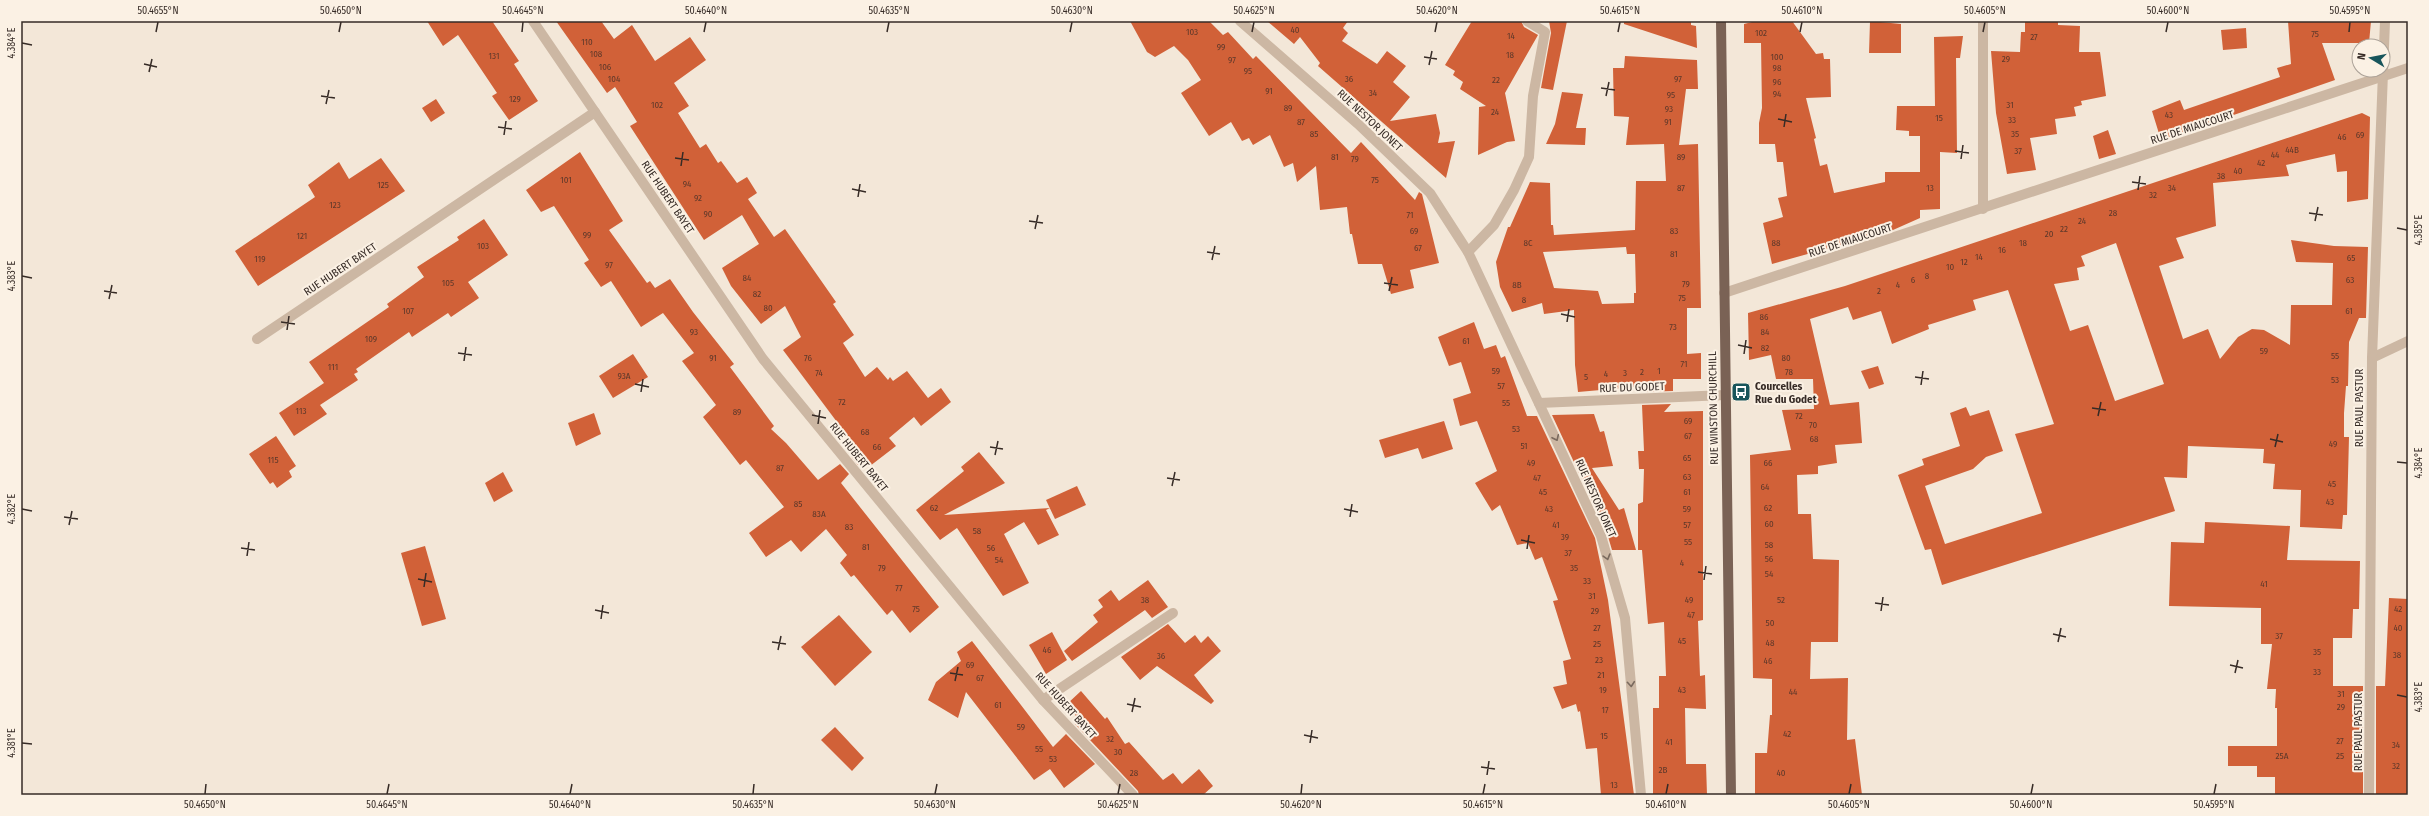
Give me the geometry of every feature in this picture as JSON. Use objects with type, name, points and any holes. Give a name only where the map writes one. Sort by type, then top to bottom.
[{"type":"main road","name":"RUE WINSTON CHURCHILL","points":[[1721,21],[1731,795]]},
{"type":"street","name":"RUE HUBERT BAYET","points":[[533,21],[763,359],[1043,700],[1133,795]]},
{"type":"street","name":"RUE NESTOR JONET","points":[[1240,21],[1358,124],[1430,193],[1468,252],[1601,536],[1625,618],[1641,795]]},
{"type":"street","points":[[1468,252],[1494,224],[1514,190],[1529,158],[1533,96],[1546,32],[1527,21]]},
{"type":"street","points":[[1982,21],[1983,209]]},
{"type":"street","name":"RUE PAUL PASTUR","points":[[2385,38],[2386,21]]},
{"type":"street","name":"RUE DE MIAUCOURT","points":[[2391,74],[2408,68]]},
{"type":"street","name":"RUE DE MIAUCOURT","points":[[1724,293],[2378,78]]},
{"type":"street","name":"RUE PAUL PASTUR","points":[[2369,795],[2372,358],[2384,78]]},
{"type":"street","name":"RUE HUBERT BAYET","points":[[257,339],[595,112]]},
{"type":"street","points":[[2372,358],[2408,341]]},
{"type":"street","name":"RUE DU GODET","points":[[1539,403],[1725,396]]},
{"type":"street","points":[[1043,700],[1173,613]]},
{"type":"building","points":[[427,21],[492,21],[519,61],[514,64],[538,101],[509,120],[492,96],[497,93],[458,35],[443,46]]},
{"type":"building","points":[[556,21],[601,21],[614,39],[632,25],[655,61],[690,37],[706,60],[674,83],[689,106],[678,113],[700,148],[706,144],[718,163],[721,161],[737,183],[747,177],[757,193],[748,199],[774,237],[785,229],[836,302],[833,304],[854,335],[843,343],[865,377],[877,367],[888,380],[890,377],[893,381],[907,371],[928,398],[941,388],[951,402],[921,426],[914,417],[889,438],[896,446],[870,466],[865,458],[858,465],[851,456],[858,450],[783,350],[801,337],[785,306],[761,324],[731,286],[722,268],[759,244],[742,215],[704,240],[630,126],[637,122],[615,87],[607,93]]},
{"type":"building","points":[[1130,21],[1209,21],[1223,35],[1228,32],[1253,59],[1256,56],[1351,153],[1361,142],[1415,200],[1419,192],[1422,194],[1439,263],[1410,270],[1414,288],[1391,294],[1382,264],[1358,264],[1352,234],[1350,234],[1347,207],[1320,210],[1316,166],[1297,182],[1293,163],[1284,167],[1270,135],[1253,145],[1249,138],[1242,141],[1231,122],[1209,136],[1181,93],[1201,80],[1188,60],[1174,46],[1155,57],[1147,52]]},
{"type":"building","points":[[1267,21],[1348,21],[1343,28],[1348,33],[1342,41],[1377,64],[1387,51],[1406,66],[1393,82],[1410,97],[1390,121],[1436,114],[1440,133],[1438,143],[1455,141],[1446,178],[1318,66],[1320,63],[1300,37],[1294,44]]},
{"type":"building","points":[[1472,21],[1521,21],[1524,27],[1538,35],[1505,93],[1515,141],[1507,142],[1478,155],[1479,107],[1486,106],[1460,89],[1463,82],[1453,75],[1455,71],[1445,65]]},
{"type":"building","points":[[1549,21],[1567,21],[1553,90],[1541,88],[1551,33]]},
{"type":"building","points":[[1624,21],[1691,21],[1691,25],[1696,26],[1697,48],[1624,24]]},
{"type":"building","points":[[1756,21],[1792,21],[1816,54],[1823,53],[1824,59],[1830,59],[1831,97],[1806,98],[1816,138],[1814,139],[1820,166],[1827,164],[1834,193],[1885,182],[1885,172],[1920,172],[1920,136],[1909,136],[1909,131],[1896,130],[1897,106],[1935,106],[1934,37],[1963,36],[1960,58],[1956,58],[1957,153],[1940,152],[1940,209],[1920,210],[1920,218],[1893,230],[1772,264],[1763,223],[1783,217],[1778,198],[1787,196],[1783,162],[1777,162],[1775,144],[1759,144],[1759,123],[1762,108],[1761,43],[1744,43],[1744,24]]},
{"type":"building","points":[[1870,21],[1901,24],[1901,53],[1869,53]]},
{"type":"building","points":[[2025,21],[2058,21],[2058,25],[2080,26],[2079,52],[2100,52],[2106,96],[2081,101],[2082,105],[2074,107],[2076,116],[2055,119],[2057,134],[2030,138],[2036,170],[2007,174],[1996,113],[1991,51],[2020,52],[2021,32],[2025,32]]},
{"type":"building","points":[[2288,21],[2371,21],[2369,38],[2351,38],[2351,43],[2322,43],[2335,80],[2161,140],[2152,111],[2180,100],[2184,110],[2280,77],[2277,68],[2291,64]]},
{"type":"building","points":[[2246,28],[2247,48],[2223,50],[2221,30]]},
{"type":"building","points":[[1625,56],[1697,60],[1698,89],[1686,89],[1679,145],[1698,144],[1701,308],[1687,308],[1687,354],[1701,353],[1701,379],[1673,379],[1673,391],[1641,392],[1641,388],[1635,387],[1578,392],[1575,365],[1574,310],[1544,314],[1542,303],[1512,312],[1500,287],[1496,262],[1508,227],[1510,227],[1530,182],[1550,183],[1551,225],[1553,225],[1554,235],[1635,230],[1636,181],[1666,181],[1664,144],[1626,145],[1629,117],[1614,116],[1613,68],[1624,68]],"holes":[[[1626,247],[1627,254],[1635,254],[1636,293],[1634,293],[1634,303],[1602,304],[1598,291],[1554,288],[1543,252]]]},
{"type":"building","points":[[1562,92],[1583,94],[1576,128],[1586,128],[1585,145],[1546,144],[1555,124]]},
{"type":"building","points":[[436,99],[445,113],[431,122],[422,108]]},
{"type":"building","points":[[2362,113],[2370,117],[2368,199],[2347,202],[2347,171],[2337,172],[2335,154],[2286,165],[2289,176],[2213,183],[2216,226],[2176,238],[2184,258],[2159,266],[2183,339],[2208,329],[2220,359],[2238,337],[2252,329],[2264,330],[2290,345],[2291,305],[2332,305],[2333,263],[2296,262],[2291,240],[2334,246],[2368,247],[2366,318],[2359,318],[2349,342],[2348,386],[2346,386],[2344,413],[2344,437],[2349,437],[2347,515],[2343,515],[2342,529],[2300,527],[2301,490],[2273,489],[2275,464],[2263,463],[2264,449],[2188,446],[2187,478],[2164,477],[2175,511],[1942,585],[1931,549],[1925,550],[1898,475],[1924,465],[1922,459],[1960,446],[1950,413],[1966,407],[1970,416],[1989,410],[2003,451],[1986,457],[1973,469],[1925,486],[1945,544],[2042,513],[2015,434],[2054,424],[2008,290],[1973,300],[1976,310],[1928,325],[1929,329],[1892,344],[1881,311],[1853,320],[1848,307],[1810,319],[1830,405],[1859,402],[1862,443],[1835,445],[1837,463],[1818,466],[1818,474],[1797,475],[1798,514],[1811,514],[1813,559],[1839,560],[1838,642],[1811,642],[1810,679],[1848,678],[1847,740],[1855,739],[1862,795],[1755,795],[1755,753],[1767,753],[1770,715],[1772,715],[1772,679],[1753,678],[1750,455],[1791,450],[1782,410],[1814,409],[1813,379],[1776,379],[1771,355],[1749,360],[1748,313],[1845,286]],"holes":[[[2116,243],[2164,384],[2115,401],[2088,325],[2070,331],[2054,284],[2079,280],[2077,268],[2085,266],[2081,256]]]},
{"type":"building","points":[[2108,130],[2116,154],[2099,159],[2093,136]]},
{"type":"building","points":[[580,152],[623,221],[609,230],[647,283],[650,281],[655,288],[670,279],[693,312],[734,364],[730,367],[774,426],[771,429],[786,443],[818,480],[840,464],[849,474],[841,483],[939,607],[910,633],[892,610],[887,615],[854,575],[851,577],[840,563],[847,555],[826,529],[801,552],[791,540],[766,557],[749,533],[784,507],[746,460],[740,465],[703,417],[716,405],[682,361],[694,353],[663,313],[641,327],[611,281],[601,287],[584,263],[589,260],[554,206],[541,212],[526,190]]},
{"type":"building","points":[[381,158],[405,191],[258,286],[235,251],[315,197],[308,185],[339,162],[349,179]]},
{"type":"building","points":[[484,219],[508,255],[468,282],[479,298],[451,317],[448,313],[412,337],[409,332],[356,369],[358,372],[354,374],[358,380],[320,405],[327,414],[294,436],[279,413],[324,383],[309,362],[389,307],[387,304],[424,277],[417,267],[459,240],[457,237]]},
{"type":"building","points":[[1474,322],[1484,349],[1496,345],[1501,358],[1505,356],[1527,416],[1537,416],[1595,538],[1608,600],[1634,795],[1601,795],[1597,748],[1586,749],[1580,711],[1578,712],[1576,704],[1562,709],[1553,687],[1567,684],[1563,661],[1571,659],[1553,601],[1558,600],[1542,557],[1535,560],[1528,543],[1517,545],[1500,505],[1492,511],[1475,483],[1497,471],[1477,421],[1460,426],[1453,399],[1471,393],[1461,362],[1449,366],[1438,337]]},
{"type":"building","points":[[633,354],[648,377],[613,398],[599,376]]},
{"type":"building","points":[[1878,366],[1884,384],[1869,389],[1861,371]]},
{"type":"building","points":[[1671,404],[1664,412],[1703,411],[1703,620],[1698,621],[1700,676],[1705,675],[1706,709],[1685,708],[1686,764],[1706,764],[1707,795],[1653,795],[1653,708],[1659,708],[1659,676],[1666,676],[1664,622],[1648,624],[1642,550],[1638,550],[1638,504],[1643,502],[1644,469],[1639,469],[1638,451],[1644,451],[1642,405]]},
{"type":"building","points":[[594,413],[601,434],[576,446],[568,423]]},
{"type":"building","points":[[1594,414],[1600,432],[1604,431],[1613,466],[1592,468],[1619,510],[1624,508],[1636,550],[1612,550],[1607,533],[1552,415]]},
{"type":"building","points":[[1444,421],[1453,449],[1422,459],[1418,448],[1385,458],[1379,440]]},
{"type":"building","points":[[276,436],[296,466],[289,471],[292,477],[277,488],[273,482],[270,484],[249,454]]},
{"type":"building","points":[[979,452],[1005,483],[944,515],[1050,508],[1046,510],[1059,535],[1038,545],[1024,522],[1004,534],[1029,583],[1003,596],[957,528],[940,540],[916,510],[964,471],[961,467]]},
{"type":"building","points":[[503,472],[513,491],[494,502],[485,483]]},
{"type":"building","points":[[1077,486],[1086,505],[1055,519],[1046,500]]},
{"type":"building","points":[[2205,522],[2290,526],[2287,560],[2360,561],[2359,609],[2353,609],[2352,638],[2333,638],[2333,686],[2363,686],[2363,795],[2275,795],[2275,777],[2257,777],[2257,766],[2228,766],[2228,746],[2277,746],[2277,708],[2275,708],[2276,689],[2267,689],[2272,644],[2261,644],[2261,608],[2169,606],[2171,542],[2204,543]]},
{"type":"building","points":[[425,546],[446,619],[422,626],[401,553]]},
{"type":"building","points":[[1148,580],[1168,607],[1152,618],[1145,610],[1072,661],[1064,651],[1098,622],[1093,615],[1103,607],[1098,600],[1111,590],[1119,601]]},
{"type":"building","points":[[2389,598],[2408,599],[2408,795],[2376,795],[2376,686],[2385,686]]},
{"type":"building","points":[[839,615],[872,652],[835,686],[801,647]]},
{"type":"building","points":[[1168,624],[1185,643],[1195,635],[1201,643],[1208,636],[1221,651],[1194,675],[1214,701],[1211,704],[1157,666],[1140,680],[1121,657]]},
{"type":"building","points":[[1052,632],[1067,660],[1046,674],[1029,645]]},
{"type":"building","points":[[972,641],[1053,747],[1066,734],[1095,764],[1064,788],[1050,769],[1034,780],[966,692],[958,718],[928,700],[936,682],[961,661],[957,652]]},
{"type":"building","points":[[1081,691],[1105,719],[1107,717],[1125,744],[1129,742],[1163,780],[1173,773],[1182,784],[1199,769],[1213,786],[1203,795],[1139,795],[1138,791],[1075,724],[1079,720],[1067,704]]},
{"type":"building","points":[[835,727],[864,758],[852,771],[821,740]]},
{"type":"place","name":"Courcelles Rue du Godet","points":[[1741,392]]}]
